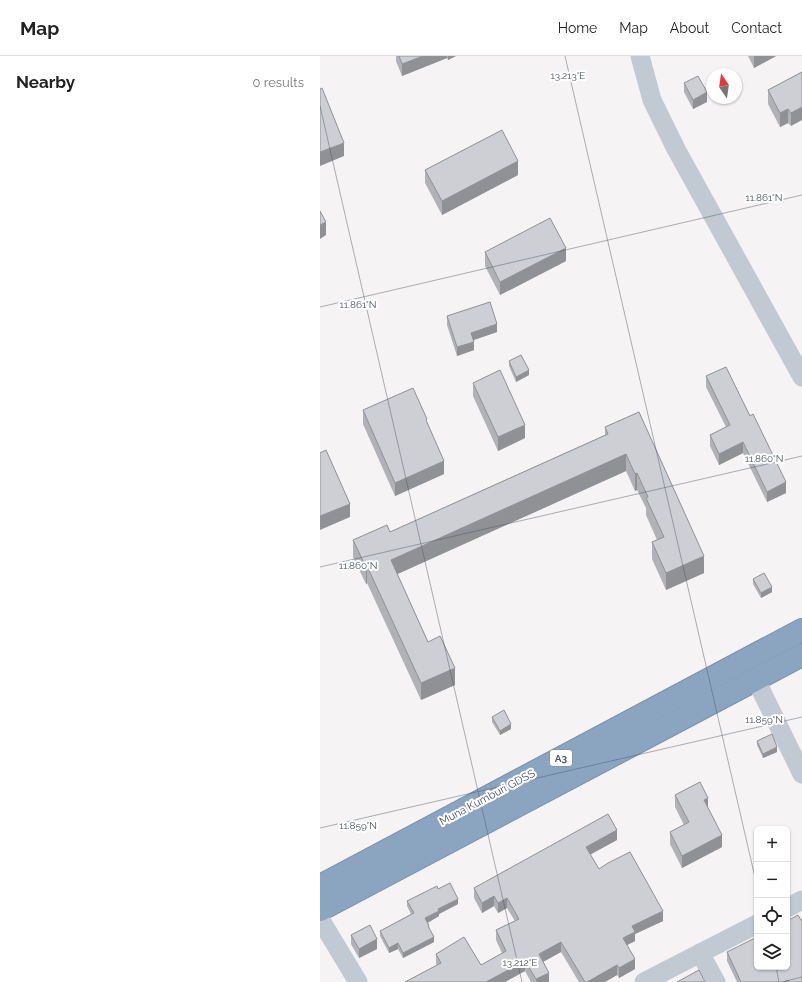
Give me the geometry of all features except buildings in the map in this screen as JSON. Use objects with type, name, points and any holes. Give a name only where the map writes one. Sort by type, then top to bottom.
[{"type":"highway","name":"Muna Kumburi GDSS","points":[[320,886],[802,630]]},
{"type":"highway","name":"Muna Kumburi GDSS","points":[[320,910],[802,655]]},
{"type":"street","points":[[640,56],[652,100],[676,149],[802,377]]},
{"type":"street","points":[[756,680],[802,774]]},
{"type":"street","points":[[790,906],[802,900]]},
{"type":"street","points":[[320,919],[358,982]]},
{"type":"street","points":[[644,982],[754,926]]},
{"type":"street","points":[[700,953],[716,982]]}]
